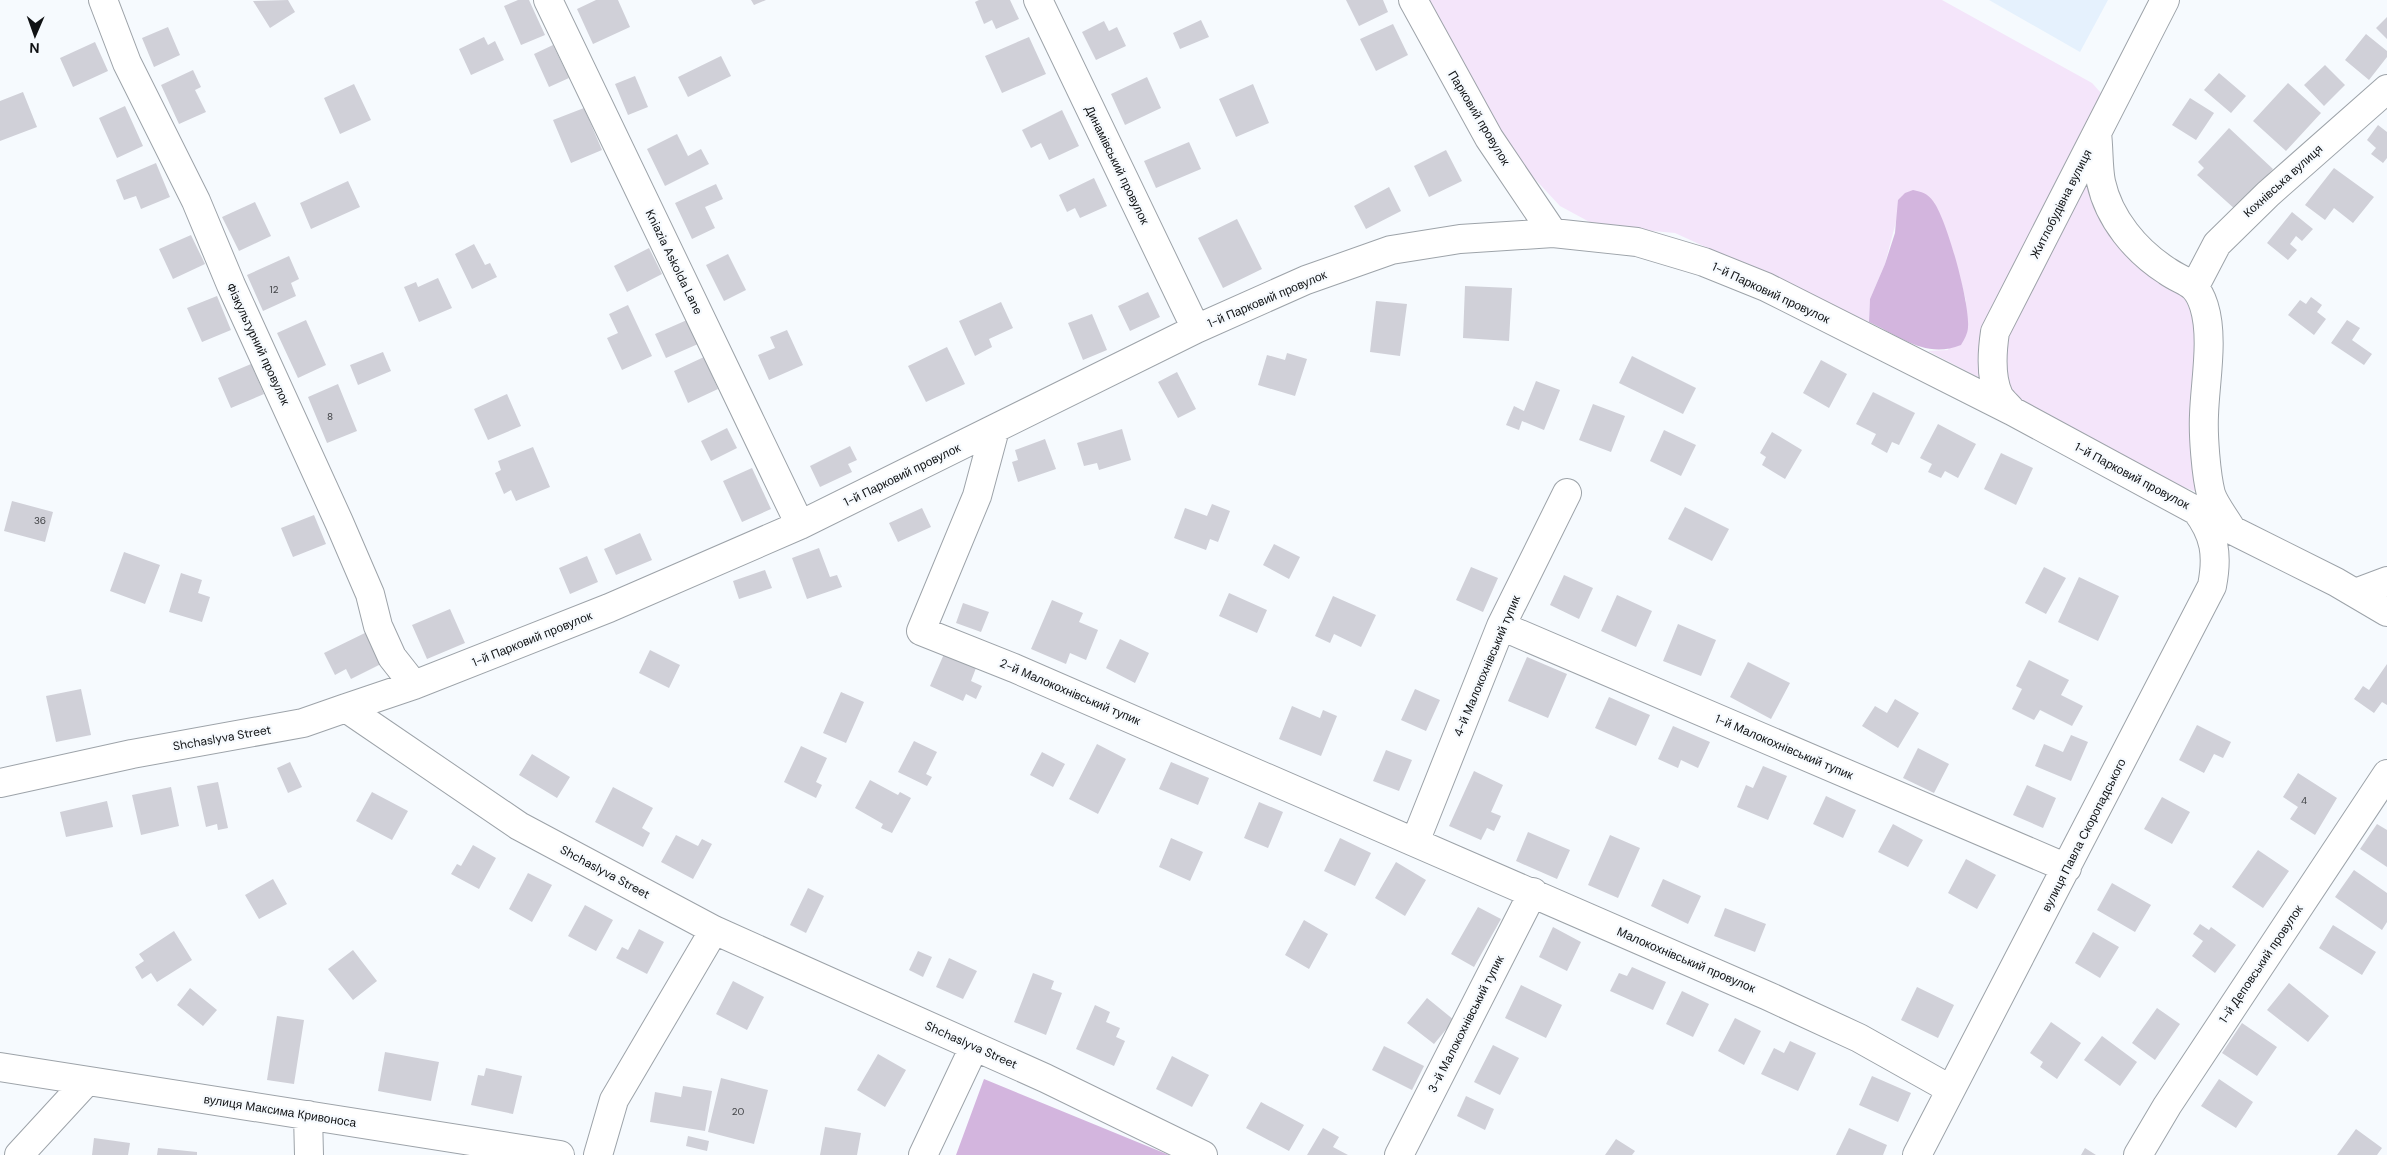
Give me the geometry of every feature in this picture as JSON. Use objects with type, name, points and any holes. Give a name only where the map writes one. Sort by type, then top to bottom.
[{"type":"street","name":"Фізкультурний провулок","points":[[103,0],[127,63],[196,201],[231,285],[340,522],[370,594],[378,626],[392,657],[414,685]]},
{"type":"street","name":"Kniazia Askolda Lane","points":[[548,0],[800,525]]},
{"type":"street","name":"Динамівський провулок","points":[[1038,0],[1196,329]]},
{"type":"street","name":"Парковий провулок","points":[[1413,0],[1489,138],[1553,232]]},
{"type":"street","name":"Житлобудівна вулиця","points":[[2012,411],[1999,395],[1994,376],[1992,355],[1995,332],[2165,0]]},
{"type":"street","name":"Кохнівська вулиця","points":[[2195,286],[2217,244],[2268,194],[2387,89]]},
{"type":"street","points":[[2097,133],[2101,182],[2112,212],[2125,234],[2144,254],[2167,272],[2195,286],[2204,306],[2208,350],[2204,416],[2212,495],[2232,530]]},
{"type":"street","name":"1-й Парковий провулок","points":[[346,708],[414,685],[609,608],[800,525],[1196,329],[1306,280],[1391,250],[1460,239],[1553,232],[1637,242],[1704,262],[1766,288],[2012,411],[2232,530],[2355,593],[2387,612]]},
{"type":"street","name":"2-й Малокохнівський тупик","points":[[995,429],[977,496],[921,631],[1014,668],[1415,842]]},
{"type":"street","name":"4-й Малокохнівський тупик","points":[[1415,842],[1501,626],[1568,493]]},
{"type":"street","name":"вулиця Павла Скоропадського","points":[[1916,1155],[2067,868],[2212,586],[2216,565],[2212,540],[2206,524],[2196,510]]},
{"type":"street","points":[[2355,593],[2387,581]]},
{"type":"street","name":"1-й Малокохнівський тупик","points":[[1501,626],[2067,868]]},
{"type":"street","name":"Shchaslyva Street","points":[[0,783],[132,754],[303,723],[346,708],[519,826],[714,930],[1045,1078],[1203,1155]]},
{"type":"street","name":"1-й Деповський провулок","points":[[2138,1155],[2167,1106],[2387,774]]},
{"type":"street","name":"Малокохнівський провулок","points":[[1415,842],[1533,892],[1859,1038],[1950,1089]]},
{"type":"street","name":"3-й Малокохнівський тупик","points":[[1398,1155],[1533,892]]},
{"type":"street","points":[[598,1155],[614,1100],[714,930]]},
{"type":"street","points":[[923,1155],[974,1046]]},
{"type":"street","name":"вулиця Максима Кривоноса","points":[[0,1067],[560,1155]]},
{"type":"street","points":[[18,1155],[87,1081]]},
{"type":"street","points":[[308,1115],[309,1155]]},
{"type":"shaded area","points":[[1424,0],[1942,0],[2092,83],[2101,93],[2100,106],[2084,134],[2087,187],[2099,211],[2165,283],[2186,300],[2201,342],[2197,492],[2146,473],[2066,429],[2018,398],[1928,351],[1948,350],[1966,301],[1953,251],[1934,202],[1897,218],[1885,264],[1870,299],[1869,322],[1675,233],[1597,226],[1560,206],[1509,151]]},
{"type":"shaded area","points":[[1989,0],[2108,0],[2080,52]]},
{"type":"shaded area","points":[[1913,190],[1929,196],[1939,211],[1951,243],[1965,300],[1968,316],[1966,336],[1961,345],[1948,349],[1925,348],[1903,340],[1869,322],[1870,299],[1885,264],[1895,233],[1898,200],[1905,193]]},
{"type":"shaded area","points":[[984,1079],[1169,1155],[956,1155]]},
{"type":"building","points":[[288,0],[295,12],[270,28],[253,1]]},
{"type":"building","points":[[518,0],[529,0],[545,35],[521,45],[504,6]]},
{"type":"building","points":[[596,0],[618,0],[630,27],[593,44],[577,9]]},
{"type":"building","points":[[751,0],[766,0],[754,5]]},
{"type":"building","points":[[979,0],[1010,0],[1019,19],[996,29],[992,20],[984,24],[975,2]]},
{"type":"building","points":[[1346,0],[1383,0],[1388,12],[1359,26]]},
{"type":"building","points":[[2387,17],[2387,39],[2376,28]]},
{"type":"building","points":[[1201,20],[1209,37],[1180,49],[1173,33]]},
{"type":"building","points":[[1104,21],[1109,31],[1117,27],[1126,46],[1096,60],[1082,32]]},
{"type":"building","points":[[1393,24],[1408,55],[1376,71],[1360,39]]},
{"type":"building","points":[[168,27],[180,55],[154,67],[142,38]]},
{"type":"building","points":[[2366,34],[2387,51],[2387,57],[2369,80],[2345,60]]},
{"type":"building","points":[[484,37],[488,45],[495,41],[504,60],[471,75],[459,49]]},
{"type":"building","points":[[1029,37],[1046,74],[1002,93],[985,56]]},
{"type":"building","points":[[95,42],[108,71],[73,87],[60,58]]},
{"type":"building","points":[[553,45],[569,78],[549,87],[534,54]]},
{"type":"building","points":[[721,56],[731,76],[688,97],[678,77]]},
{"type":"building","points":[[2325,65],[2345,85],[2324,106],[2304,85]]},
{"type":"building","points":[[193,70],[201,87],[195,90],[206,112],[179,124],[161,85]]},
{"type":"building","points":[[2219,73],[2246,96],[2231,113],[2204,90]]},
{"type":"building","points":[[635,76],[648,107],[628,115],[615,84]]},
{"type":"building","points":[[1147,77],[1161,108],[1125,125],[1111,94]]},
{"type":"building","points":[[2288,83],[2321,113],[2286,151],[2253,121]]},
{"type":"building","points":[[354,84],[371,120],[340,134],[324,98]]},
{"type":"building","points":[[1253,84],[1269,123],[1236,137],[1219,99]]},
{"type":"building","points":[[23,92],[37,127],[0,141],[0,101]]},
{"type":"building","points":[[2190,98],[2214,113],[2196,140],[2172,125]]},
{"type":"building","points":[[125,106],[143,146],[117,158],[99,118]]},
{"type":"building","points":[[584,108],[602,150],[571,163],[553,120]]},
{"type":"building","points":[[1062,110],[1079,146],[1049,160],[1041,143],[1031,148],[1022,130]]},
{"type":"building","points":[[2378,125],[2387,132],[2387,158],[2383,163],[2371,154],[2376,148],[2367,140]]},
{"type":"building","points":[[2229,128],[2273,169],[2236,210],[2197,175],[2204,168],[2198,162]]},
{"type":"building","points":[[677,134],[688,156],[701,149],[709,164],[665,186],[647,149]]},
{"type":"building","points":[[1189,142],[1201,169],[1156,188],[1144,161]]},
{"type":"building","points":[[1446,150],[1462,181],[1429,197],[1414,166]]},
{"type":"building","points":[[156,163],[170,197],[141,209],[136,196],[124,200],[116,180]]},
{"type":"building","points":[[2334,168],[2374,197],[2353,223],[2334,208],[2325,220],[2305,205]]},
{"type":"building","points":[[1094,178],[1107,206],[1080,218],[1075,208],[1067,212],[1059,195]]},
{"type":"building","points":[[348,181],[360,207],[311,229],[300,203]]},
{"type":"building","points":[[716,184],[723,199],[705,207],[715,228],[692,239],[675,203]]},
{"type":"building","points":[[1389,187],[1401,211],[1366,229],[1354,206]]},
{"type":"building","points":[[255,202],[271,236],[239,251],[222,217]]},
{"type":"building","points":[[2292,212],[2313,229],[2302,241],[2296,236],[2290,244],[2297,250],[2288,260],[2267,243]]},
{"type":"building","points":[[1237,219],[1262,269],[1223,288],[1198,238]]},
{"type":"building","points":[[191,235],[205,264],[173,279],[159,249]]},
{"type":"building","points":[[474,244],[485,265],[490,263],[497,277],[472,289],[455,254]]},
{"type":"building","points":[[649,248],[662,274],[627,292],[614,266]]},
{"type":"building","points":[[728,254],[746,290],[724,301],[706,265]]},
{"type":"building","points":[[289,256],[299,279],[291,283],[296,296],[263,311],[247,275]]},
{"type":"building","points":[[438,278],[452,308],[419,322],[404,287],[416,282],[418,287]]},
{"type":"building","points":[[1465,286],[1512,288],[1509,341],[1463,338]]},
{"type":"building","points":[[1148,292],[1160,317],[1130,331],[1118,306]]},
{"type":"building","points":[[217,296],[231,330],[202,342],[187,308]]},
{"type":"building","points":[[2311,297],[2322,305],[2317,312],[2326,319],[2314,335],[2288,315],[2300,300],[2306,304]]},
{"type":"building","points":[[1376,301],[1407,304],[1400,356],[1370,352]]},
{"type":"building","points":[[1001,302],[1013,328],[989,339],[992,347],[975,356],[959,321]]},
{"type":"building","points":[[628,305],[652,356],[622,370],[607,338],[618,333],[609,314]]},
{"type":"building","points":[[1092,314],[1107,350],[1083,360],[1068,323]]},
{"type":"building","points":[[306,320],[326,365],[298,378],[277,333]]},
{"type":"building","points":[[687,320],[698,344],[666,358],[655,334]]},
{"type":"building","points":[[2347,320],[2360,328],[2352,340],[2372,354],[2364,365],[2331,343]]},
{"type":"building","points":[[787,330],[803,365],[769,380],[758,355],[775,348],[770,337]]},
{"type":"building","points":[[947,347],[965,384],[926,402],[908,366]]},
{"type":"building","points":[[383,352],[391,371],[358,385],[350,365]]},
{"type":"building","points":[[1287,353],[1307,359],[1295,396],[1258,385],[1267,355],[1285,360]]},
{"type":"building","points":[[1632,356],[1696,388],[1683,414],[1619,383]]},
{"type":"building","points":[[704,357],[718,389],[688,403],[674,371]]},
{"type":"building","points":[[1821,360],[1847,374],[1829,408],[1803,393]]},
{"type":"building","points":[[251,364],[264,394],[231,408],[218,378]]},
{"type":"building","points":[[1177,372],[1196,409],[1178,418],[1158,382]]},
{"type":"building","points":[[1536,381],[1560,390],[1544,430],[1522,421],[1519,430],[1506,425],[1514,406],[1524,411]]},
{"type":"building","points":[[338,384],[357,431],[327,443],[308,397]]},
{"type":"building","points":[[1873,392],[1915,413],[1899,445],[1892,442],[1887,453],[1871,444],[1876,434],[1856,424]]},
{"type":"building","points":[[507,394],[521,426],[488,440],[474,409]]},
{"type":"building","points":[[1593,404],[1625,416],[1611,452],[1579,440]]},
{"type":"building","points":[[1938,424],[1976,444],[1958,478],[1945,471],[1941,478],[1928,472],[1932,464],[1920,458]]},
{"type":"building","points":[[727,428],[737,448],[711,461],[701,441]]},
{"type":"building","points":[[1122,429],[1131,460],[1099,470],[1097,463],[1084,466],[1077,443]]},
{"type":"building","points":[[1664,430],[1696,445],[1681,476],[1650,461]]},
{"type":"building","points":[[1772,432],[1802,450],[1785,479],[1762,465],[1766,457],[1760,453]]},
{"type":"building","points":[[1045,439],[1056,469],[1018,482],[1012,462],[1018,460],[1015,450]]},
{"type":"building","points":[[850,446],[857,460],[848,464],[852,472],[820,487],[810,466]]},
{"type":"building","points":[[533,447],[550,487],[516,501],[511,490],[504,494],[495,473],[501,470],[498,461]]},
{"type":"building","points":[[2001,453],[2033,468],[2016,505],[1984,489]]},
{"type":"building","points":[[752,468],[771,509],[742,522],[723,481]]},
{"type":"building","points":[[12,501],[53,512],[45,542],[4,531]]},
{"type":"building","points":[[1212,504],[1230,511],[1218,542],[1210,539],[1206,550],[1174,538],[1185,508],[1207,516]]},
{"type":"building","points":[[1685,507],[1729,529],[1712,561],[1668,539]]},
{"type":"building","points":[[922,508],[931,527],[898,542],[889,523]]},
{"type":"building","points":[[314,515],[326,544],[293,557],[281,528]]},
{"type":"building","points":[[640,533],[652,560],[616,575],[604,549]]},
{"type":"building","points":[[1274,544],[1300,557],[1289,579],[1263,565]]},
{"type":"building","points":[[819,548],[830,577],[837,575],[842,587],[807,599],[792,558]]},
{"type":"building","points":[[124,552],[160,565],[145,604],[110,591]]},
{"type":"building","points":[[587,556],[598,582],[570,594],[559,568]]},
{"type":"building","points":[[1471,567],[1498,578],[1483,612],[1456,600]]},
{"type":"building","points":[[2044,567],[2066,578],[2046,614],[2025,603]]},
{"type":"building","points":[[765,570],[772,588],[739,599],[733,581]]},
{"type":"building","points":[[181,573],[202,580],[198,593],[210,597],[202,622],[169,612]]},
{"type":"building","points":[[1564,575],[1593,588],[1579,619],[1550,605]]},
{"type":"building","points":[[2079,577],[2119,596],[2098,641],[2058,622]]},
{"type":"building","points":[[1229,593],[1267,610],[1257,633],[1219,616]]},
{"type":"building","points":[[1617,595],[1652,611],[1636,647],[1601,631]]},
{"type":"building","points":[[1333,596],[1376,615],[1361,647],[1334,634],[1330,643],[1315,636]]},
{"type":"building","points":[[1052,600],[1083,613],[1079,622],[1098,630],[1086,660],[1070,653],[1066,664],[1031,649]]},
{"type":"building","points":[[963,603],[989,612],[981,632],[956,623]]},
{"type":"building","points":[[450,609],[465,643],[427,659],[412,625]]},
{"type":"building","points":[[1678,624],[1716,640],[1701,676],[1663,661]]},
{"type":"building","points":[[369,631],[385,662],[351,679],[346,669],[335,675],[324,653]]},
{"type":"building","points":[[1120,639],[1149,653],[1135,683],[1106,668]]},
{"type":"building","points":[[650,650],[680,665],[669,688],[639,673]]},
{"type":"building","points":[[944,654],[976,668],[971,681],[982,686],[976,699],[966,694],[963,701],[930,686]]},
{"type":"building","points":[[1527,657],[1567,674],[1548,718],[1508,701]]},
{"type":"building","points":[[2029,660],[2069,680],[2061,695],[2083,706],[2072,726],[2040,710],[2034,720],[2012,709],[2022,689],[2016,686]]},
{"type":"building","points":[[1748,662],[1790,683],[1771,719],[1730,697]]},
{"type":"building","points":[[2387,664],[2387,705],[2382,702],[2374,713],[2354,699],[2363,686],[2369,690]]},
{"type":"building","points":[[81,689],[91,735],[56,742],[46,696]]},
{"type":"building","points":[[1415,689],[1440,700],[1426,731],[1401,720]]},
{"type":"building","points":[[841,692],[864,702],[846,743],[823,733]]},
{"type":"building","points":[[1609,697],[1650,715],[1636,746],[1595,728]]},
{"type":"building","points":[[1895,699],[1919,713],[1898,748],[1862,726],[1875,706],[1887,713]]},
{"type":"building","points":[[1292,706],[1320,718],[1323,710],[1337,716],[1321,756],[1279,739]]},
{"type":"building","points":[[2197,725],[2231,742],[2223,758],[2214,754],[2204,773],[2179,760]]},
{"type":"building","points":[[1673,726],[1710,742],[1698,768],[1681,760],[1678,768],[1658,759]]},
{"type":"building","points":[[2071,735],[2088,742],[2071,781],[2035,766],[2044,744],[2063,752]]},
{"type":"building","points":[[914,741],[937,752],[926,774],[932,777],[927,786],[898,772]]},
{"type":"building","points":[[1097,744],[1126,759],[1098,814],[1069,799]]},
{"type":"building","points":[[801,746],[827,758],[816,782],[822,785],[816,798],[784,782]]},
{"type":"building","points":[[1918,748],[1949,764],[1934,793],[1903,778]]},
{"type":"building","points":[[1386,750],[1412,760],[1399,791],[1373,781]]},
{"type":"building","points":[[1042,752],[1065,764],[1053,787],[1030,775]]},
{"type":"building","points":[[532,754],[570,777],[557,798],[519,775]]},
{"type":"building","points":[[290,762],[302,787],[288,793],[277,768]]},
{"type":"building","points":[[1171,762],[1209,778],[1198,805],[1159,789]]},
{"type":"building","points":[[1763,766],[1787,776],[1768,820],[1737,807],[1746,785],[1753,788]]},
{"type":"building","points":[[1474,771],[1503,785],[1491,812],[1501,816],[1494,831],[1487,828],[1481,840],[1449,826]]},
{"type":"building","points":[[2298,773],[2337,798],[2315,835],[2290,819],[2298,807],[2283,797]]},
{"type":"building","points":[[870,780],[898,795],[900,792],[911,798],[892,833],[881,828],[883,824],[855,808]]},
{"type":"building","points":[[218,782],[228,828],[218,830],[217,824],[206,827],[197,786]]},
{"type":"building","points":[[2027,785],[2056,798],[2043,828],[2013,815]]},
{"type":"building","points":[[171,787],[179,826],[141,835],[132,795]]},
{"type":"building","points":[[613,787],[653,808],[642,828],[650,833],[643,847],[595,822]]},
{"type":"building","points":[[372,792],[408,811],[392,840],[356,821]]},
{"type":"building","points":[[1826,796],[1856,810],[1843,838],[1813,824]]},
{"type":"building","points":[[2162,797],[2190,812],[2172,844],[2144,829]]},
{"type":"building","points":[[107,801],[113,827],[66,837],[60,812]]},
{"type":"building","points":[[1259,802],[1283,812],[1268,848],[1244,838]]},
{"type":"building","points":[[1893,824],[1923,840],[1908,867],[1878,852]]},
{"type":"building","points":[[2377,824],[2387,830],[2387,867],[2360,849]]},
{"type":"building","points":[[1528,832],[1570,850],[1557,879],[1516,861]]},
{"type":"building","points":[[676,835],[698,846],[702,839],[712,844],[693,879],[661,862]]},
{"type":"building","points":[[1610,835],[1640,848],[1618,898],[1588,885]]},
{"type":"building","points":[[1171,838],[1203,852],[1190,881],[1159,867]]},
{"type":"building","points":[[1340,838],[1371,853],[1355,886],[1324,871]]},
{"type":"building","points":[[473,845],[496,858],[479,889],[451,874],[457,864],[461,866]]},
{"type":"building","points":[[2258,850],[2289,871],[2263,908],[2232,887]]},
{"type":"building","points":[[1966,859],[1996,875],[1977,909],[1948,893]]},
{"type":"building","points":[[1396,862],[1426,880],[1405,916],[1375,898]]},
{"type":"building","points":[[2354,870],[2387,893],[2387,922],[2382,930],[2335,897]]},
{"type":"building","points":[[528,873],[552,885],[532,922],[509,909]]},
{"type":"building","points":[[273,879],[287,904],[259,919],[245,895]]},
{"type":"building","points":[[1663,879],[1701,896],[1688,924],[1651,906]]},
{"type":"building","points":[[2112,883],[2151,905],[2135,932],[2097,910]]},
{"type":"building","points":[[808,888],[824,896],[806,933],[790,925]]},
{"type":"building","points":[[585,905],[613,920],[596,951],[568,936]]},
{"type":"building","points":[[1478,907],[1501,919],[1474,967],[1451,954]]},
{"type":"building","points":[[1725,908],[1766,924],[1755,952],[1714,936]]},
{"type":"building","points":[[1304,920],[1328,934],[1309,969],[1285,955]]},
{"type":"building","points":[[2200,924],[2209,930],[2211,927],[2236,945],[2215,973],[2192,956],[2203,941],[2193,934]]},
{"type":"building","points":[[2333,925],[2376,952],[2362,975],[2319,948]]},
{"type":"building","points":[[1553,927],[1581,942],[1567,971],[1539,957]]},
{"type":"building","points":[[639,929],[664,942],[647,974],[616,958],[622,947],[628,950]]},
{"type":"building","points":[[174,931],[192,960],[157,982],[151,973],[142,979],[135,967],[144,961],[139,954]]},
{"type":"building","points":[[2093,932],[2119,947],[2100,978],[2075,963]]},
{"type":"building","points":[[353,950],[377,981],[353,1000],[328,969]]},
{"type":"building","points":[[918,951],[932,957],[923,977],[909,970]]},
{"type":"building","points":[[949,958],[977,971],[963,999],[936,987]]},
{"type":"building","points":[[1632,967],[1666,982],[1653,1010],[1610,991],[1619,973],[1627,976]]},
{"type":"building","points":[[1033,973],[1054,981],[1051,989],[1062,993],[1046,1035],[1014,1022]]},
{"type":"building","points":[[733,981],[764,997],[747,1030],[716,1014]]},
{"type":"building","points":[[2289,983],[2329,1016],[2308,1042],[2267,1010]]},
{"type":"building","points":[[1521,985],[1562,1005],[1546,1038],[1505,1018]]},
{"type":"building","points":[[1917,987],[1954,1005],[1938,1038],[1901,1020]]},
{"type":"building","points":[[190,988],[217,1010],[203,1026],[177,1005]]},
{"type":"building","points":[[1682,991],[1709,1004],[1693,1037],[1666,1024]]},
{"type":"building","points":[[1427,998],[1454,1020],[1434,1044],[1407,1023]]},
{"type":"building","points":[[1095,1005],[1110,1012],[1106,1022],[1120,1028],[1116,1037],[1125,1041],[1114,1066],[1076,1049]]},
{"type":"building","points":[[2157,1008],[2180,1024],[2155,1060],[2132,1043]]},
{"type":"building","points":[[277,1016],[304,1020],[294,1084],[267,1080]]},
{"type":"building","points":[[1735,1018],[1761,1031],[1744,1065],[1718,1051]]},
{"type":"building","points":[[2051,1022],[2081,1043],[2057,1079],[2040,1067],[2043,1062],[2030,1053]]},
{"type":"building","points":[[2242,1023],[2277,1047],[2257,1076],[2222,1053]]},
{"type":"building","points":[[2102,1036],[2137,1062],[2120,1086],[2084,1060]]},
{"type":"building","points":[[1790,1041],[1816,1053],[1798,1091],[1761,1074],[1774,1048],[1784,1053]]},
{"type":"building","points":[[1493,1045],[1519,1058],[1500,1095],[1474,1082]]},
{"type":"building","points":[[1384,1046],[1424,1066],[1412,1090],[1372,1070]]},
{"type":"building","points":[[385,1052],[439,1062],[431,1101],[378,1091]]},
{"type":"building","points":[[878,1054],[906,1070],[885,1107],[857,1090]]},
{"type":"building","points":[[1172,1056],[1209,1075],[1192,1107],[1156,1089]]},
{"type":"building","points":[[486,1068],[522,1076],[513,1114],[471,1105],[478,1075],[484,1076]]},
{"type":"building","points":[[1872,1076],[1911,1093],[1898,1122],[1859,1105]]},
{"type":"building","points":[[721,1078],[768,1090],[754,1144],[708,1132]]},
{"type":"building","points":[[2219,1079],[2253,1102],[2236,1128],[2201,1106]]},
{"type":"building","points":[[683,1086],[712,1091],[705,1131],[650,1122],[655,1092],[681,1097]]},
{"type":"building","points":[[1466,1096],[1494,1109],[1485,1130],[1457,1116]]},
{"type":"building","points":[[1261,1102],[1304,1125],[1289,1151],[1246,1128]]},
{"type":"building","points":[[825,1127],[861,1133],[857,1155],[820,1155]]},
{"type":"building","points":[[1323,1128],[1339,1137],[1333,1147],[1348,1155],[1307,1155]]},
{"type":"building","points":[[1849,1128],[1887,1145],[1883,1155],[1836,1155]]},
{"type":"building","points":[[2356,1129],[2382,1148],[2377,1155],[2337,1155]]},
{"type":"building","points":[[688,1136],[709,1141],[707,1151],[686,1146]]},
{"type":"building","points":[[94,1138],[130,1143],[128,1155],[92,1155]]},
{"type":"building","points":[[1616,1139],[1635,1151],[1632,1155],[1605,1155]]},
{"type":"building","points":[[158,1148],[197,1152],[197,1155],[157,1155]]},
{"type":"building","points":[[2085,1148],[2096,1155],[2081,1155]]}]
